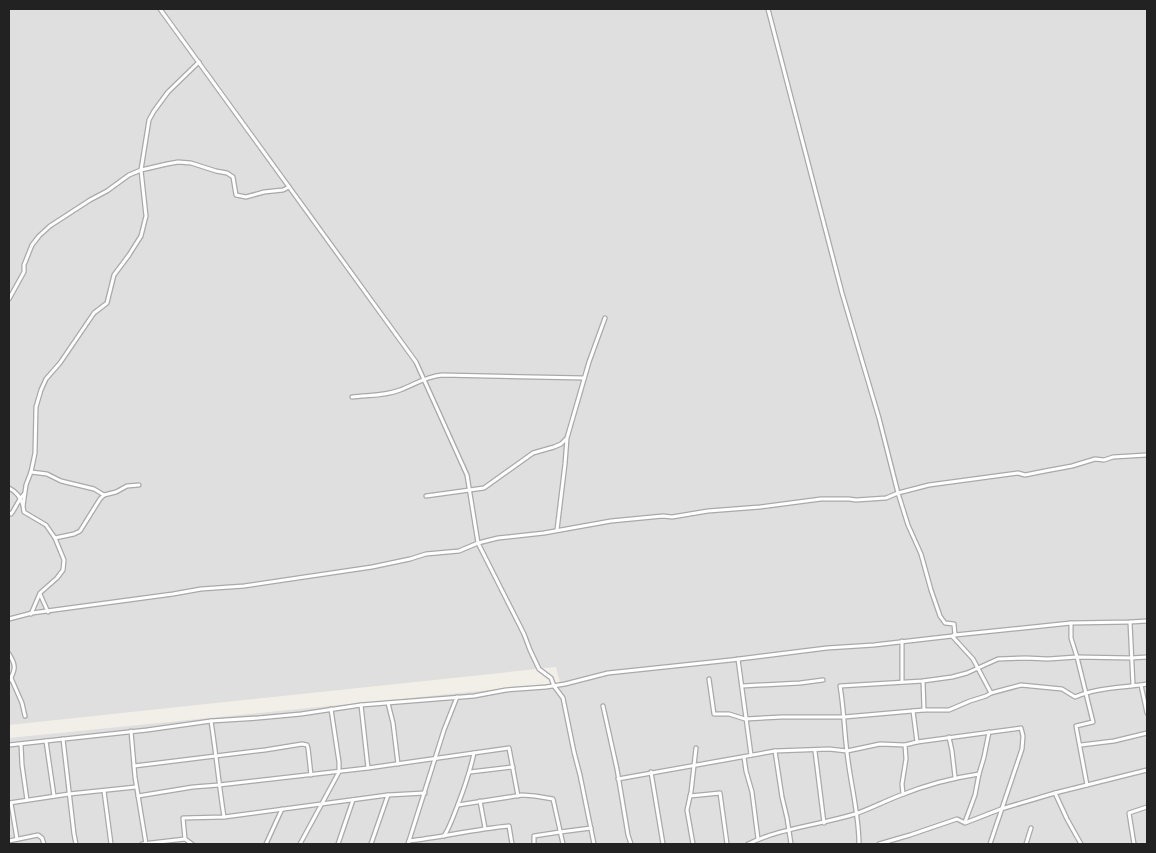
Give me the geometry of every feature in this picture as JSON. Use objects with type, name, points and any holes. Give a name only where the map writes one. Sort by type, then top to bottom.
[{"type":"street","points":[[160,9],[416,362],[467,475],[478,543],[524,634],[539,669],[551,678],[554,686],[563,698],[594,844]]},
{"type":"street","points":[[768,9],[842,293],[908,525],[921,554],[940,616],[945,623],[954,624],[954,635],[973,658],[991,693]]},
{"type":"street","points":[[23,506],[35,446],[36,408],[46,379],[60,363],[94,314],[107,303],[114,275],[141,236],[146,216],[142,170],[149,120],[168,92],[199,62]]},
{"type":"street","points":[[9,299],[24,272],[24,265],[32,245],[39,236],[50,226],[90,200],[142,170],[178,162],[191,163],[227,173],[233,177],[236,194],[246,197],[264,192],[283,190],[289,187]]},
{"type":"street","points":[[557,530],[567,438],[584,378],[605,318]]},
{"type":"street","points":[[352,397],[400,391],[424,379],[442,375],[584,378]]},
{"type":"street","points":[[426,496],[484,488],[533,452],[554,447],[561,444],[567,438]]},
{"type":"street","points":[[9,619],[201,588],[244,586],[372,567],[426,554],[459,551],[478,543],[498,538],[610,521],[663,516],[672,517],[708,511],[760,507],[821,499],[856,500],[886,498],[929,485],[1018,473],[1025,475],[1072,466],[1095,459],[1104,460],[1113,457],[1147,455]]},
{"type":"street","points":[[31,472],[47,474],[61,481],[94,489],[104,495]]},
{"type":"street","points":[[55,538],[80,531],[100,498],[104,495],[116,492],[127,486],[139,485]]},
{"type":"street","points":[[9,488],[15,491],[20,498],[24,512],[46,525],[55,538],[64,560],[63,570],[58,578],[40,594],[31,614]]},
{"type":"street","points":[[9,513],[11,514],[15,510],[20,498],[24,494]]},
{"type":"street","points":[[40,594],[48,612]]},
{"type":"street","points":[[9,746],[211,720],[258,718],[361,705],[546,687],[608,673],[827,648],[874,645],[1072,623],[1147,621]]},
{"type":"street","points":[[1130,622],[1133,685]]},
{"type":"street","points":[[1072,623],[1071,638],[1093,722],[1076,726],[1087,784]]},
{"type":"street","points":[[902,641],[902,681]]},
{"type":"street","points":[[9,654],[15,664],[10,679],[22,703],[25,716]]},
{"type":"street","points":[[859,844],[840,686],[952,677],[998,659],[1147,657]]},
{"type":"street","points":[[738,659],[751,755]]},
{"type":"street","points":[[709,679],[714,714],[729,714],[745,718],[844,717],[924,710],[949,710],[991,693],[1021,685],[1062,689],[1075,697],[1086,692],[1147,684]]},
{"type":"street","points":[[742,686],[823,680]]},
{"type":"street","points":[[922,680],[924,710]]},
{"type":"street","points":[[1142,685],[1147,713]]},
{"type":"street","points":[[457,697],[444,730],[409,843],[485,828],[509,826],[512,844]]},
{"type":"street","points":[[388,703],[393,723],[398,764]]},
{"type":"street","points":[[361,705],[368,768]]},
{"type":"street","points":[[604,706],[618,769],[628,836],[631,844]]},
{"type":"street","points":[[300,844],[339,772],[331,710]]},
{"type":"street","points":[[913,711],[917,742]]},
{"type":"street","points":[[211,720],[224,817]]},
{"type":"street","points":[[618,778],[775,752],[829,749],[847,751],[880,744],[905,745],[949,737],[1021,728],[1023,736],[1022,749],[990,844]]},
{"type":"street","points":[[131,731],[136,787],[145,844],[185,839],[192,844]]},
{"type":"street","points":[[965,823],[975,795],[989,732]]},
{"type":"street","points":[[1080,745],[1114,741],[1147,733]]},
{"type":"street","points":[[949,737],[954,777]]},
{"type":"street","points":[[63,740],[76,844]]},
{"type":"street","points":[[46,741],[54,796]]},
{"type":"street","points":[[21,744],[27,800]]},
{"type":"street","points":[[134,766],[302,744],[307,745],[308,748],[311,775]]},
{"type":"street","points":[[903,794],[902,784],[906,759],[905,745]]},
{"type":"street","points":[[138,796],[193,787],[219,786],[339,772],[509,748],[518,796]]},
{"type":"street","points":[[693,844],[687,810],[696,748]]},
{"type":"street","points":[[815,751],[824,823]]},
{"type":"street","points":[[775,752],[791,844]]},
{"type":"street","points":[[444,837],[449,829],[470,772],[474,753]]},
{"type":"street","points":[[744,757],[752,792],[758,839]]},
{"type":"street","points":[[470,772],[513,767]]},
{"type":"street","points":[[965,823],[1001,809],[1087,784],[1147,770]]},
{"type":"street","points":[[651,772],[662,844]]},
{"type":"street","points":[[748,844],[758,839],[789,830],[824,823],[856,813],[903,794],[954,777],[979,774]]},
{"type":"street","points":[[17,839],[10,803],[136,787]]},
{"type":"street","points":[[104,790],[111,844]]},
{"type":"street","points":[[185,839],[183,818],[224,817],[388,795],[425,793]]},
{"type":"street","points":[[690,796],[720,793],[727,844]]},
{"type":"street","points":[[1056,794],[1081,844]]},
{"type":"street","points":[[371,844],[388,795]]},
{"type":"street","points":[[458,805],[518,796],[553,799],[563,844]]},
{"type":"street","points":[[338,844],[353,800]]},
{"type":"street","points":[[480,801],[485,828]]},
{"type":"street","points":[[1134,844],[1129,813],[1147,807]]},
{"type":"street","points":[[266,844],[282,808]]},
{"type":"street","points":[[879,844],[957,818],[965,823]]},
{"type":"street","points":[[534,844],[534,836],[591,828]]},
{"type":"street","points":[[1026,844],[1031,828]]},
{"type":"street","points":[[9,841],[38,835],[42,838],[44,844]]},
{"type":"shaded area","points":[[9,9],[1147,9],[1147,844],[9,844],[9,738],[560,683],[556,667],[9,725]]}]
